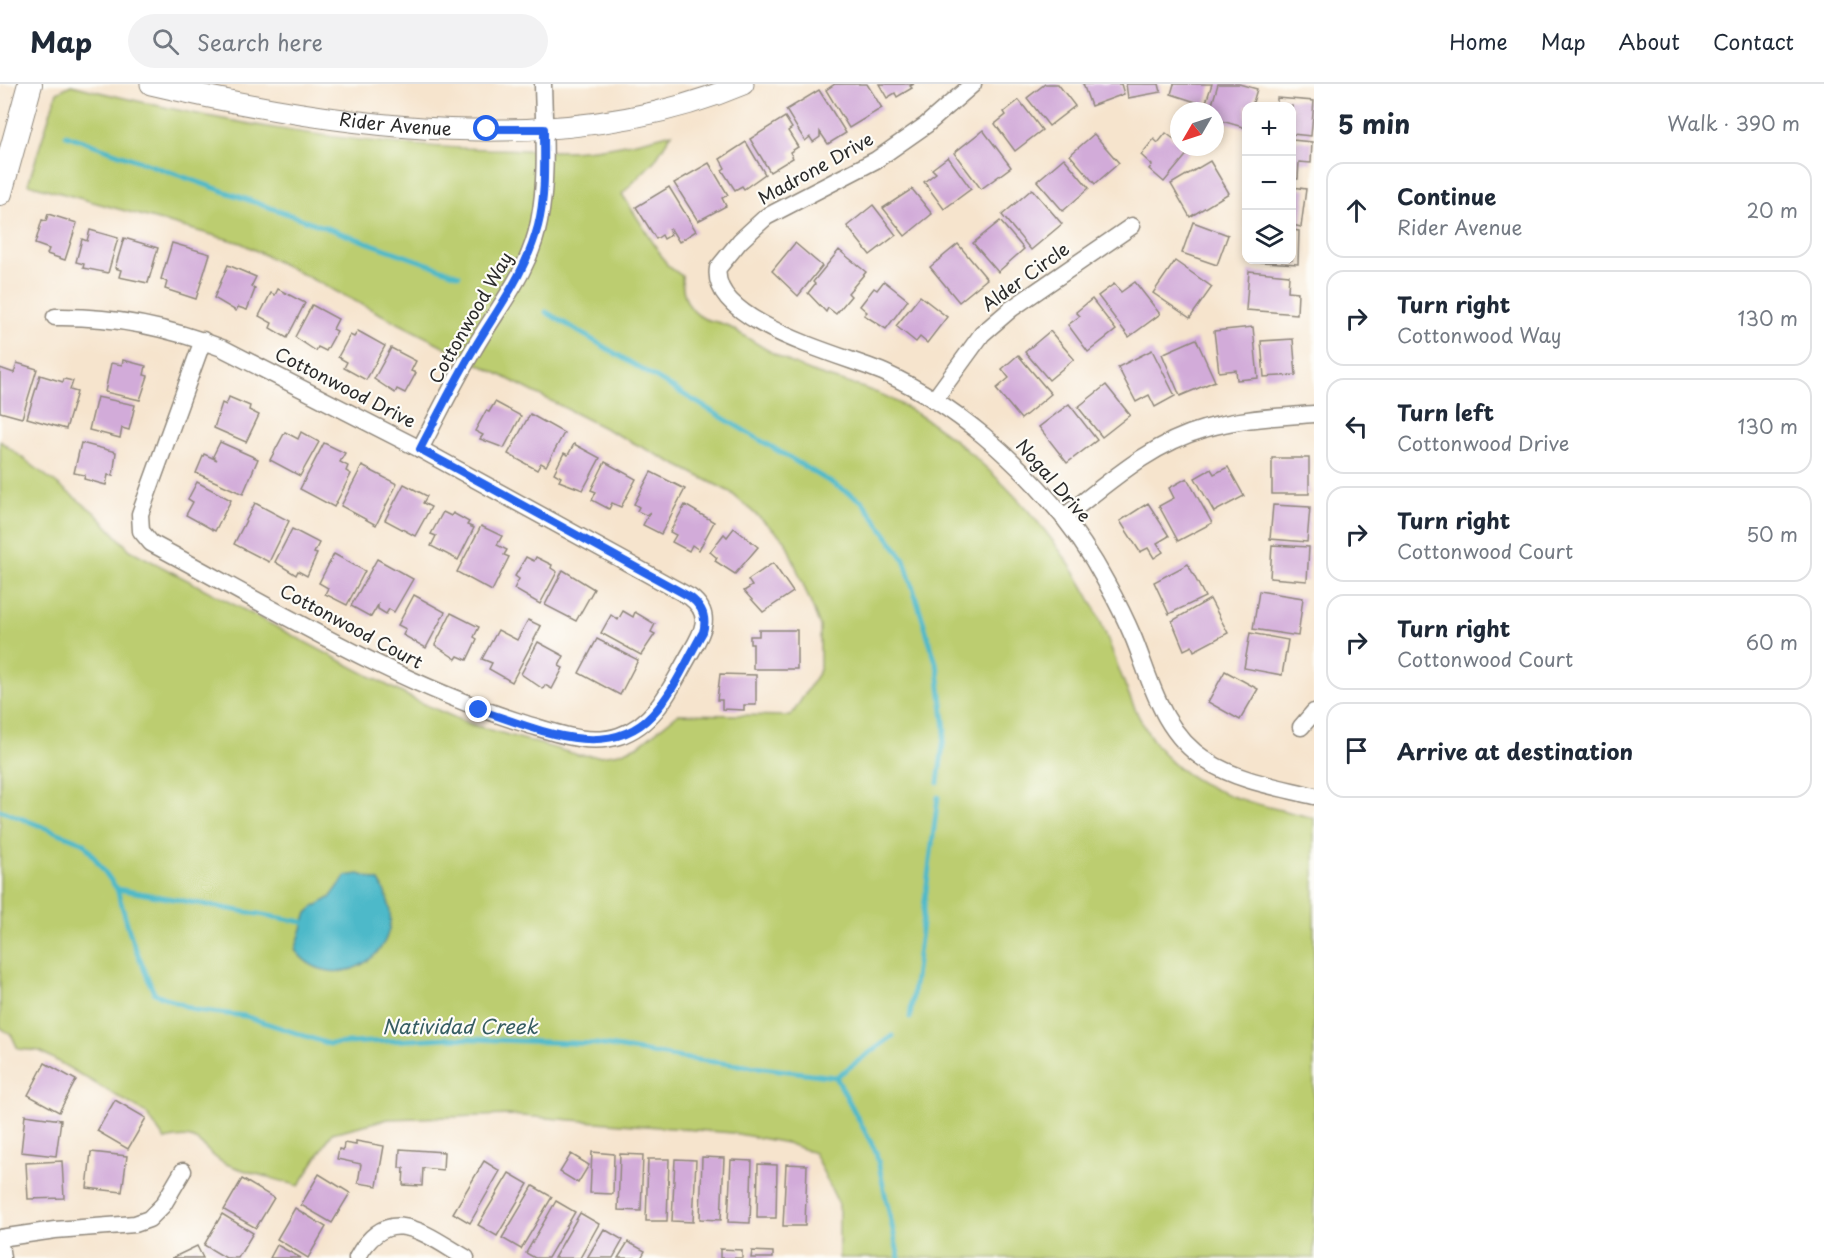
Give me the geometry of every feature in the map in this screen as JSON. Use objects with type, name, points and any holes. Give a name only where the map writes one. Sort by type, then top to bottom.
[{"type":"main road","points":[[0,193],[30,84]]},
{"type":"street","name":"Rider Avenue","points":[[151,84],[256,106],[330,117],[413,126],[544,129],[633,119],[689,104],[743,84]]},
{"type":"street","name":"Cottonwood Way","points":[[420,449],[474,349],[511,293],[525,265],[539,224],[542,201],[543,84]]},
{"type":"street","name":"Madrone Drive","points":[[717,276],[718,268],[740,241],[765,218],[876,160],[926,125],[973,84]]},
{"type":"street","name":"Alder Circle","points":[[934,400],[982,334],[1011,309],[1132,226]]},
{"type":"street","name":"Nogal Drive","points":[[717,276],[724,294],[779,333],[811,348],[884,372],[934,400],[1001,451],[1064,517],[1105,580],[1133,638],[1163,715],[1182,741],[1207,761],[1242,778],[1314,796]]},
{"type":"street","name":"Cottonwood Drive","points":[[55,317],[90,317],[126,321],[203,340],[245,358],[420,449],[690,597],[697,602],[704,615],[703,632]]},
{"type":"street","name":"Cottonwood Court","points":[[203,340],[140,514],[141,531],[151,543],[429,690],[479,710],[576,738],[598,740],[617,737],[644,723],[668,694],[703,632]]},
{"type":"street","points":[[1064,517],[1152,451],[1202,429],[1242,420],[1314,414]]},
{"type":"street","points":[[1301,727],[1314,712]]},
{"type":"street","points":[[0,1238],[55,1230],[135,1224],[149,1219],[163,1205],[183,1171]]},
{"type":"street","points":[[357,1258],[372,1237],[387,1227],[397,1225],[426,1234],[466,1258]]},
{"type":"street","points":[[0,1244],[3,1258]]},
{"type":"green space","points":[[71,85],[174,109],[278,129],[435,147],[571,151],[617,146],[672,133],[655,160],[622,194],[668,266],[682,276],[684,294],[693,310],[703,318],[725,324],[769,351],[801,367],[889,398],[932,423],[962,446],[1022,504],[1066,560],[1091,601],[1136,710],[1159,749],[1175,765],[1207,786],[1259,805],[1314,818],[1314,1258],[839,1258],[839,1205],[814,1153],[787,1143],[733,1133],[510,1115],[388,1119],[332,1133],[299,1186],[248,1172],[222,1162],[193,1139],[187,1137],[165,1140],[146,1113],[40,1051],[18,1049],[12,1036],[0,1027],[0,441],[94,512],[130,550],[419,702],[470,724],[578,755],[600,756],[620,753],[639,745],[678,714],[791,716],[820,670],[820,626],[785,540],[730,492],[241,243],[28,184],[57,92]]},
{"type":"water","points":[[359,874],[379,881],[389,906],[389,928],[381,947],[368,961],[350,969],[331,971],[312,965],[295,950],[307,913],[330,898],[346,876]]},
{"type":"building","points":[[835,84],[867,84],[882,108],[849,128],[826,90]]},
{"type":"building","points":[[879,84],[914,84],[910,86],[912,88],[897,97],[895,93],[887,98]]},
{"type":"building","points":[[1045,84],[1058,84],[1075,106],[1049,126],[1027,98]]},
{"type":"building","points":[[1083,84],[1121,84],[1124,94],[1091,106]]},
{"type":"building","points":[[1126,84],[1159,84],[1161,92],[1128,98]]},
{"type":"building","points":[[1174,84],[1212,84],[1206,102],[1196,102],[1171,94]]},
{"type":"building","points":[[1218,84],[1239,84],[1257,89],[1253,102],[1242,102],[1242,127],[1224,122],[1224,102],[1213,102]]},
{"type":"building","points":[[819,90],[846,133],[828,144],[820,132],[820,137],[813,142],[810,137],[805,141],[786,110]]},
{"type":"building","points":[[1277,98],[1314,101],[1311,136],[1296,134],[1296,102],[1277,102]]},
{"type":"building","points":[[1019,100],[1042,130],[1015,151],[995,124],[1006,115],[1004,112]]},
{"type":"building","points":[[785,117],[792,128],[788,131],[798,147],[790,152],[793,158],[770,172],[750,139]]},
{"type":"building","points":[[983,130],[1011,167],[981,189],[954,153]]},
{"type":"building","points":[[1166,133],[1170,136],[1170,156],[1186,156],[1164,182],[1149,169],[1152,165],[1141,155],[1154,139],[1158,143]]},
{"type":"building","points":[[1094,134],[1119,163],[1095,184],[1070,155]]},
{"type":"building","points":[[1296,140],[1312,142],[1311,163],[1299,162],[1298,179],[1296,179]]},
{"type":"building","points":[[746,142],[765,174],[744,189],[742,186],[735,190],[722,170],[725,168],[720,159]]},
{"type":"building","points":[[948,157],[971,189],[944,209],[924,182],[936,173],[932,169]]},
{"type":"building","points":[[1064,158],[1089,188],[1063,211],[1037,181]]},
{"type":"building","points":[[1210,161],[1229,193],[1190,217],[1171,184]]},
{"type":"building","points":[[709,163],[728,195],[722,198],[726,206],[698,221],[674,183]]},
{"type":"building","points":[[669,187],[696,231],[679,242],[671,229],[669,230],[671,235],[664,239],[662,235],[656,239],[636,207]]},
{"type":"building","points":[[1296,188],[1306,189],[1301,227],[1296,226]]},
{"type":"building","points":[[912,189],[932,214],[905,236],[883,208]]},
{"type":"building","points":[[1032,189],[1062,224],[1031,250],[1002,215]]},
{"type":"building","points":[[873,205],[896,235],[870,255],[847,226]]},
{"type":"building","points":[[48,214],[77,223],[65,260],[47,254],[49,249],[35,244],[42,220],[46,221]]},
{"type":"building","points":[[1000,221],[1024,249],[998,272],[973,243]]},
{"type":"building","points":[[1193,222],[1228,235],[1217,265],[1182,253]]},
{"type":"building","points":[[90,230],[118,238],[108,273],[83,268],[84,264],[76,262],[82,239],[87,241]]},
{"type":"building","points":[[1296,231],[1299,231],[1298,264],[1296,264]]},
{"type":"building","points":[[124,238],[158,248],[148,283],[119,277],[121,270],[115,268]]},
{"type":"building","points":[[172,243],[210,254],[196,299],[165,289],[167,282],[161,279]]},
{"type":"building","points":[[795,243],[822,266],[798,296],[772,271]]},
{"type":"building","points":[[958,244],[987,279],[959,302],[930,267]]},
{"type":"building","points":[[839,250],[866,272],[848,293],[851,296],[836,314],[828,308],[826,312],[808,293],[815,284],[813,282]]},
{"type":"building","points":[[1175,261],[1212,287],[1190,318],[1153,293]]},
{"type":"building","points":[[228,265],[256,277],[251,287],[255,289],[247,310],[238,307],[236,311],[214,298]]},
{"type":"building","points":[[1249,271],[1289,275],[1288,291],[1298,292],[1297,314],[1246,310]]},
{"type":"building","points":[[884,281],[908,300],[886,329],[864,315],[867,312],[860,306],[874,288],[877,290]]},
{"type":"building","points":[[1135,282],[1160,314],[1129,337],[1098,296],[1114,284],[1121,292]]},
{"type":"building","points":[[278,289],[305,303],[287,338],[270,328],[272,323],[259,316],[271,293],[275,295]]},
{"type":"building","points":[[920,296],[947,317],[927,343],[920,337],[916,342],[896,326]]},
{"type":"building","points":[[1092,299],[1116,330],[1088,352],[1068,325],[1080,316],[1076,312]]},
{"type":"building","points":[[312,305],[338,319],[333,329],[337,331],[326,351],[318,347],[316,351],[295,337]]},
{"type":"building","points":[[1253,327],[1258,378],[1237,380],[1236,370],[1219,372],[1214,331]]},
{"type":"building","points":[[358,331],[385,346],[366,380],[344,368],[347,362],[338,357],[350,335],[354,337]]},
{"type":"building","points":[[1050,331],[1074,359],[1049,380],[1025,352]]},
{"type":"building","points":[[1196,339],[1215,381],[1180,396],[1162,354]]},
{"type":"building","points":[[1293,339],[1296,375],[1264,377],[1261,341]]},
{"type":"building","points":[[391,348],[416,361],[411,371],[416,373],[405,393],[397,389],[395,393],[374,379]]},
{"type":"building","points":[[1152,350],[1175,396],[1155,407],[1149,395],[1136,402],[1118,367]]},
{"type":"building","points":[[1018,355],[1051,394],[1021,419],[996,389],[1009,378],[1002,369]]},
{"type":"building","points":[[123,360],[146,366],[144,375],[148,376],[140,400],[105,392],[111,363],[122,365]]},
{"type":"building","points":[[17,363],[37,369],[22,418],[0,412],[0,368],[14,373]]},
{"type":"building","points":[[40,375],[63,382],[64,379],[73,381],[70,390],[77,392],[66,429],[27,418]]},
{"type":"building","points":[[1106,385],[1130,415],[1102,437],[1078,407]]},
{"type":"building","points":[[97,397],[135,405],[129,430],[122,428],[120,438],[89,430]]},
{"type":"building","points":[[229,397],[250,406],[249,410],[259,415],[246,442],[214,428],[222,403],[226,405]]},
{"type":"building","points":[[495,402],[521,416],[504,448],[480,439],[483,435],[475,431],[486,411],[489,412]]},
{"type":"building","points":[[1069,404],[1097,440],[1067,463],[1039,427]]},
{"type":"building","points":[[530,414],[564,433],[546,466],[541,463],[537,470],[508,454]]},
{"type":"building","points":[[285,432],[298,439],[301,432],[319,442],[300,476],[270,460]]},
{"type":"building","points":[[220,442],[258,459],[243,494],[196,473],[204,454],[217,460],[213,456]]},
{"type":"building","points":[[81,443],[116,452],[113,476],[108,475],[106,485],[84,479],[85,475],[74,473]]},
{"type":"building","points":[[324,443],[345,453],[340,462],[348,466],[346,471],[351,474],[334,507],[300,489]]},
{"type":"building","points":[[574,444],[600,458],[583,490],[559,481],[561,477],[554,473],[564,453],[568,455]]},
{"type":"building","points":[[1272,458],[1309,458],[1309,494],[1272,494]]},
{"type":"building","points":[[605,462],[636,479],[621,507],[612,503],[609,509],[592,500],[596,492],[591,490]]},
{"type":"building","points":[[362,466],[397,484],[376,525],[341,506]]},
{"type":"building","points":[[1228,467],[1244,496],[1214,512],[1195,478],[1211,469],[1214,474]]},
{"type":"building","points":[[651,472],[685,489],[661,534],[643,525],[650,512],[646,515],[637,511],[639,507],[634,504]]},
{"type":"building","points":[[1187,478],[1212,523],[1178,541],[1159,506],[1174,498],[1169,488]]},
{"type":"building","points":[[197,482],[231,500],[215,531],[186,515],[193,502],[188,499]]},
{"type":"building","points":[[404,484],[427,496],[423,503],[431,507],[415,536],[385,520]]},
{"type":"building","points":[[255,503],[289,521],[269,562],[234,544]]},
{"type":"building","points":[[1148,503],[1169,536],[1157,543],[1163,552],[1154,558],[1148,548],[1140,552],[1120,521]]},
{"type":"building","points":[[685,505],[714,522],[699,550],[692,545],[689,551],[672,542],[676,535],[670,532]]},
{"type":"building","points":[[1273,505],[1310,507],[1307,542],[1270,539]]},
{"type":"building","points":[[443,512],[451,516],[453,513],[469,522],[467,525],[474,528],[458,560],[431,546],[436,536],[431,534]]},
{"type":"building","points":[[481,526],[502,536],[497,545],[507,550],[504,555],[509,557],[492,591],[457,572]]},
{"type":"building","points":[[734,528],[758,547],[735,574],[715,561],[717,558],[710,552],[724,534],[727,537]]},
{"type":"building","points":[[292,529],[319,543],[314,553],[317,554],[307,576],[298,571],[296,575],[275,562]]},
{"type":"building","points":[[1272,545],[1309,547],[1307,581],[1270,578]]},
{"type":"building","points":[[334,554],[365,571],[347,605],[325,594],[328,588],[319,583]]},
{"type":"building","points":[[526,557],[534,561],[536,557],[552,565],[551,568],[557,572],[540,604],[514,589],[519,579],[515,576]]},
{"type":"building","points":[[377,559],[413,579],[394,612],[389,609],[386,614],[378,609],[378,605],[371,617],[351,606]]},
{"type":"building","points":[[773,563],[793,592],[763,612],[744,591],[752,586],[748,580]]},
{"type":"building","points":[[1188,564],[1205,597],[1169,614],[1154,582]]},
{"type":"building","points":[[563,570],[594,589],[576,621],[545,605]]},
{"type":"building","points":[[1259,591],[1303,598],[1298,636],[1253,629]]},
{"type":"building","points":[[414,595],[445,612],[426,648],[403,635],[406,629],[398,625]]},
{"type":"building","points":[[1210,599],[1228,633],[1194,651],[1192,646],[1184,650],[1172,621]]},
{"type":"building","points":[[623,611],[633,617],[635,612],[655,624],[651,632],[655,634],[641,655],[601,633],[611,615],[618,620]]},
{"type":"building","points":[[451,613],[479,627],[474,637],[477,639],[467,660],[458,656],[456,659],[435,645]]},
{"type":"building","points":[[528,620],[541,626],[512,682],[489,669],[492,663],[482,659],[498,630],[517,640]]},
{"type":"building","points":[[759,630],[797,630],[797,669],[753,669],[753,644],[750,644],[750,636],[759,636]]},
{"type":"building","points":[[1250,633],[1288,640],[1282,675],[1244,668]]},
{"type":"building","points":[[597,639],[638,660],[620,695],[579,673]]},
{"type":"building","points":[[538,642],[564,656],[559,666],[563,668],[552,689],[545,685],[543,689],[521,674]]},
{"type":"building","points":[[1225,671],[1258,689],[1240,720],[1208,702]]},
{"type":"building","points":[[720,674],[756,675],[756,705],[744,705],[744,710],[722,709],[722,700],[717,700]]},
{"type":"building","points":[[45,1063],[76,1080],[59,1112],[28,1095]]},
{"type":"building","points":[[115,1100],[146,1118],[128,1149],[97,1131]]},
{"type":"building","points":[[25,1115],[61,1120],[56,1156],[21,1152]]},
{"type":"building","points":[[356,1141],[384,1146],[377,1186],[358,1183],[361,1164],[337,1159],[339,1149],[343,1150],[344,1143],[356,1145]]},
{"type":"building","points":[[400,1149],[444,1152],[443,1170],[423,1168],[422,1186],[403,1185],[404,1168],[399,1168]]},
{"type":"building","points":[[91,1152],[127,1156],[122,1192],[87,1188]]},
{"type":"building","points":[[592,1152],[614,1154],[613,1194],[590,1193]]},
{"type":"building","points":[[571,1154],[589,1165],[578,1183],[560,1172]]},
{"type":"building","points":[[620,1154],[643,1155],[641,1211],[618,1210]]},
{"type":"building","points":[[702,1157],[724,1158],[721,1220],[700,1219]]},
{"type":"building","points":[[648,1159],[669,1159],[667,1221],[646,1221]]},
{"type":"building","points":[[675,1159],[696,1160],[693,1222],[672,1221]]},
{"type":"building","points":[[731,1160],[752,1161],[750,1223],[728,1222]]},
{"type":"building","points":[[62,1161],[64,1198],[28,1199],[26,1163]]},
{"type":"building","points":[[484,1161],[500,1171],[470,1223],[453,1213]]},
{"type":"building","points":[[758,1164],[777,1165],[776,1218],[757,1218]]},
{"type":"building","points":[[786,1164],[807,1165],[805,1226],[783,1226]]},
{"type":"building","points":[[509,1173],[528,1184],[497,1236],[478,1225]]},
{"type":"building","points":[[319,1174],[350,1193],[332,1223],[301,1205]]},
{"type":"building","points":[[242,1179],[274,1198],[256,1228],[224,1210]]},
{"type":"building","points":[[533,1186],[552,1197],[521,1249],[502,1238]]},
{"type":"building","points":[[556,1201],[575,1212],[548,1258],[535,1258],[526,1253]]},
{"type":"building","points":[[295,1208],[326,1227],[308,1258],[277,1239]]},
{"type":"building","points":[[580,1213],[599,1224],[580,1258],[554,1258]]},
{"type":"building","points":[[222,1214],[253,1233],[238,1258],[226,1258],[204,1245]]},
{"type":"building","points":[[604,1229],[623,1240],[613,1258],[587,1258]]},
{"type":"building","points":[[628,1242],[645,1251],[641,1258],[618,1258]]},
{"type":"building","points":[[277,1245],[301,1258],[270,1258]]},
{"type":"building","points":[[197,1246],[203,1258],[172,1258]]},
{"type":"building","points":[[720,1249],[742,1250],[742,1258],[720,1258]]},
{"type":"building","points":[[752,1251],[773,1252],[773,1258],[751,1258]]},
{"type":"waterway","points":[[66,135],[459,275]]},
{"type":"waterway","points":[[546,312],[862,501],[904,559],[938,669],[945,729],[938,783]]},
{"type":"waterway","points":[[910,1018],[938,797]]},
{"type":"waterway","name":"Natividad Creek","points":[[0,810],[84,843],[117,889],[132,940],[154,993],[195,1010],[245,1016],[329,1044],[448,1038],[597,1044],[682,1058],[836,1077]]},
{"type":"waterway","points":[[117,889],[303,922]]},
{"type":"waterway","points":[[836,1077],[893,1036]]},
{"type":"waterway","name":"Natividad Creek","points":[[836,1077],[876,1152],[899,1258]]},
{"type":"route","points":[[479,710],[576,738],[598,740],[617,737],[644,723],[658,708],[705,626],[702,610],[690,597],[420,449],[474,349],[511,293],[525,265],[539,224],[544,182],[544,129],[487,129]]}]
